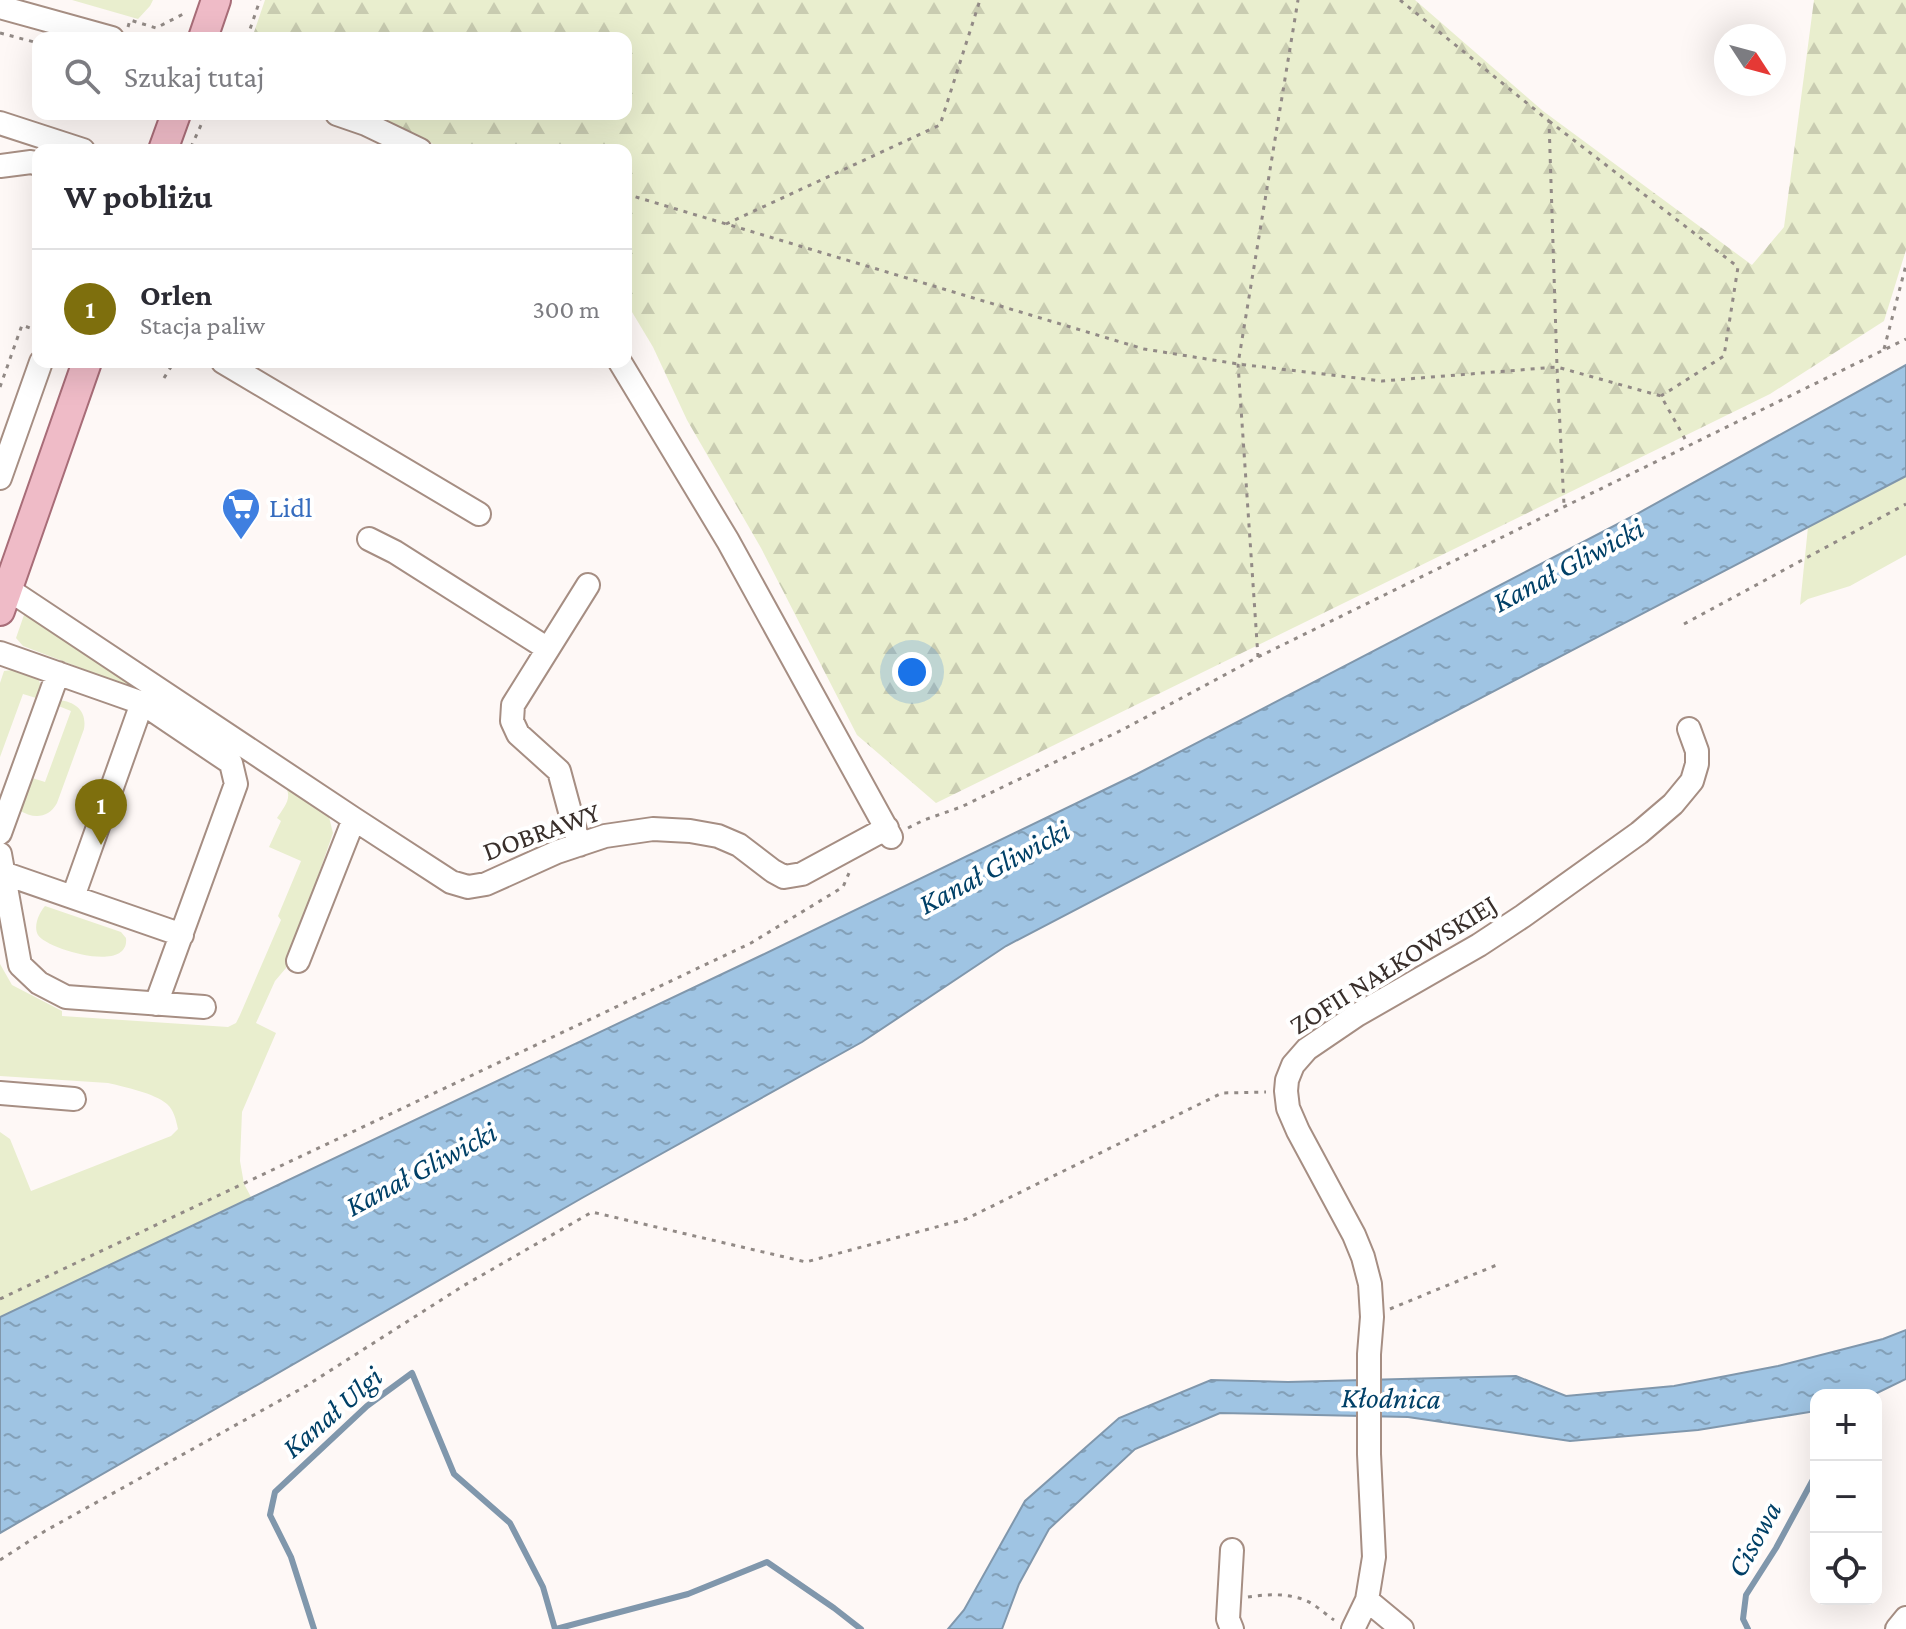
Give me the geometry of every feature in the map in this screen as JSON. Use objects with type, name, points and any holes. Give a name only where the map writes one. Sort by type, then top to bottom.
[{"type":"main road","points":[[205,32],[216,0]]},
{"type":"main road","points":[[165,144],[174,120]]},
{"type":"main road","points":[[4,600],[85,368]]},
{"type":"street","points":[[0,7],[40,9],[114,32]]},
{"type":"street","points":[[354,120],[408,144]]},
{"type":"street","points":[[0,123],[65,144]]},
{"type":"street","points":[[0,166],[32,162]]},
{"type":"street","points":[[0,478],[39,368]]},
{"type":"street","points":[[241,368],[479,514]]},
{"type":"street","points":[[624,368],[728,541],[889,832]]},
{"type":"street","points":[[369,539],[395,552],[548,649]]},
{"type":"street","points":[[579,845],[559,771],[518,734],[512,721],[513,705],[588,585]]},
{"type":"street","points":[[4,600],[354,819],[298,961]]},
{"type":"street","points":[[0,653],[142,703],[231,763],[236,784],[156,1004]]},
{"type":"street","points":[[0,833],[58,673]]},
{"type":"street","points":[[73,897],[142,703]]},
{"type":"street","name":"ZOFII NAŁKOWSKIEJ","points":[[1286,1091],[1293,1065],[1307,1049],[1357,1015],[1523,916],[1639,833],[1673,804],[1692,781],[1697,764],[1697,751],[1689,729]]},
{"type":"street","name":"DOBRAWY","points":[[354,819],[451,882],[468,887],[486,884],[557,852],[605,836],[653,829],[718,836],[739,845],[784,877],[802,874],[889,832]]},
{"type":"street","points":[[182,935],[73,897],[2,863],[7,936],[20,965],[39,983],[66,997],[204,1007]]},
{"type":"street","points":[[1286,1091],[1288,1108],[1298,1131],[1354,1235],[1370,1284],[1369,1454],[1374,1557],[1367,1600],[1343,1624]]},
{"type":"street","points":[[0,1093],[74,1099]]},
{"type":"street","points":[[1232,1550],[1228,1619],[1232,1629]]},
{"type":"street","points":[[1367,1600],[1402,1629]]},
{"type":"street","points":[[1897,1629],[1906,1618]]},
{"type":"path","points":[[249,32],[260,0]]},
{"type":"path","points":[[726,224],[940,125],[980,0]]},
{"type":"path","points":[[1258,657],[1238,364],[1298,0]]},
{"type":"path","points":[[1400,0],[1549,121],[1738,267],[1724,356],[1661,396]]},
{"type":"path","points":[[121,32],[130,20],[156,28],[187,12]]},
{"type":"path","points":[[0,33],[32,41]]},
{"type":"path","points":[[192,144],[203,120]]},
{"type":"path","points":[[1549,121],[1564,505]]},
{"type":"path","points":[[632,196],[1144,349],[1382,381],[1557,367],[1661,396],[1685,439]]},
{"type":"path","points":[[1884,349],[1906,265]]},
{"type":"path","points":[[0,387],[22,325],[32,329]]},
{"type":"path","points":[[889,832],[961,807],[1122,730],[1258,657],[1906,339]]},
{"type":"path","points":[[164,378],[170,368]]},
{"type":"path","points":[[1684,624],[1906,504]]},
{"type":"path","points":[[0,1299],[751,943],[843,887],[854,863]]},
{"type":"path","points":[[0,1560],[45,1531],[306,1386],[463,1286],[592,1212],[806,1262],[966,1219],[1222,1093],[1286,1091]]},
{"type":"path","points":[[1372,1317],[1499,1264]]},
{"type":"path","points":[[1229,1601],[1261,1595],[1285,1596],[1307,1601],[1343,1624]]},
{"type":"green space","points":[[72,0],[153,0],[138,19]]},
{"type":"green space","points":[[265,0],[1415,0],[1543,111],[1752,265],[1784,227],[1814,0],[1906,0],[1906,250],[1884,321],[1770,394],[936,803],[857,735],[761,548],[687,420],[653,347],[632,312],[632,144],[433,144],[386,120],[632,120],[632,32],[254,32]]},
{"type":"green space","points":[[1906,476],[1906,555],[1850,586],[1808,599],[1800,605],[1808,527]]},
{"type":"green space","points":[[25,612],[316,800],[329,817],[333,833],[286,968],[275,981],[256,1023],[276,1033],[242,1112],[240,1161],[244,1184],[251,1197],[0,1317],[0,1132],[10,1139],[31,1191],[171,1136],[178,1129],[167,1104],[139,1091],[108,1083],[0,1076],[0,964],[12,985],[62,1011],[62,1016],[228,1027],[236,1023],[240,1015],[281,920],[278,916],[301,861],[269,847],[281,821],[277,818],[288,798],[284,785],[144,692],[23,646],[16,638]]},
{"type":"green space","points":[[4,671],[36,676],[40,685],[36,698],[23,694],[0,757],[0,683]]},
{"type":"green space","points":[[59,700],[79,708],[84,717],[84,729],[57,803],[45,815],[30,815],[19,810],[29,777],[45,782],[71,711],[56,705]]},
{"type":"green space","points":[[45,906],[121,932],[126,938],[124,949],[115,955],[102,957],[55,946],[38,935],[36,928]]},
{"type":"water","name":"Kanał Gliwicki","points":[[1906,365],[1906,476],[1006,946],[862,1042],[582,1198],[0,1533],[0,1317],[1137,774],[1635,515]]},
{"type":"water","name":"Kłodnica","points":[[1906,1330],[1906,1379],[1882,1391],[1810,1389],[1810,1412],[1698,1430],[1570,1441],[1408,1417],[1220,1413],[1135,1449],[1049,1529],[1019,1584],[1002,1629],[948,1629],[964,1610],[1025,1501],[1119,1418],[1211,1380],[1288,1382],[1516,1376],[1566,1396],[1674,1386],[1778,1366],[1883,1339]]},
{"type":"waterway","name":"Kanał Ulgi","points":[[314,1629],[291,1557],[270,1515],[275,1492],[367,1406],[412,1373],[454,1474],[510,1523],[543,1587],[555,1629]]},
{"type":"waterway","name":"Cisowa","points":[[1748,1629],[1743,1619],[1746,1595],[1810,1485]]},
{"type":"waterway","name":"Kanał Ulgi","points":[[556,1629],[688,1594],[767,1562],[861,1629]]},
{"type":"place","name":"Lidl","points":[[241,541]]},
{"type":"place","name":"Orlen","points":[[101,845]]}]
